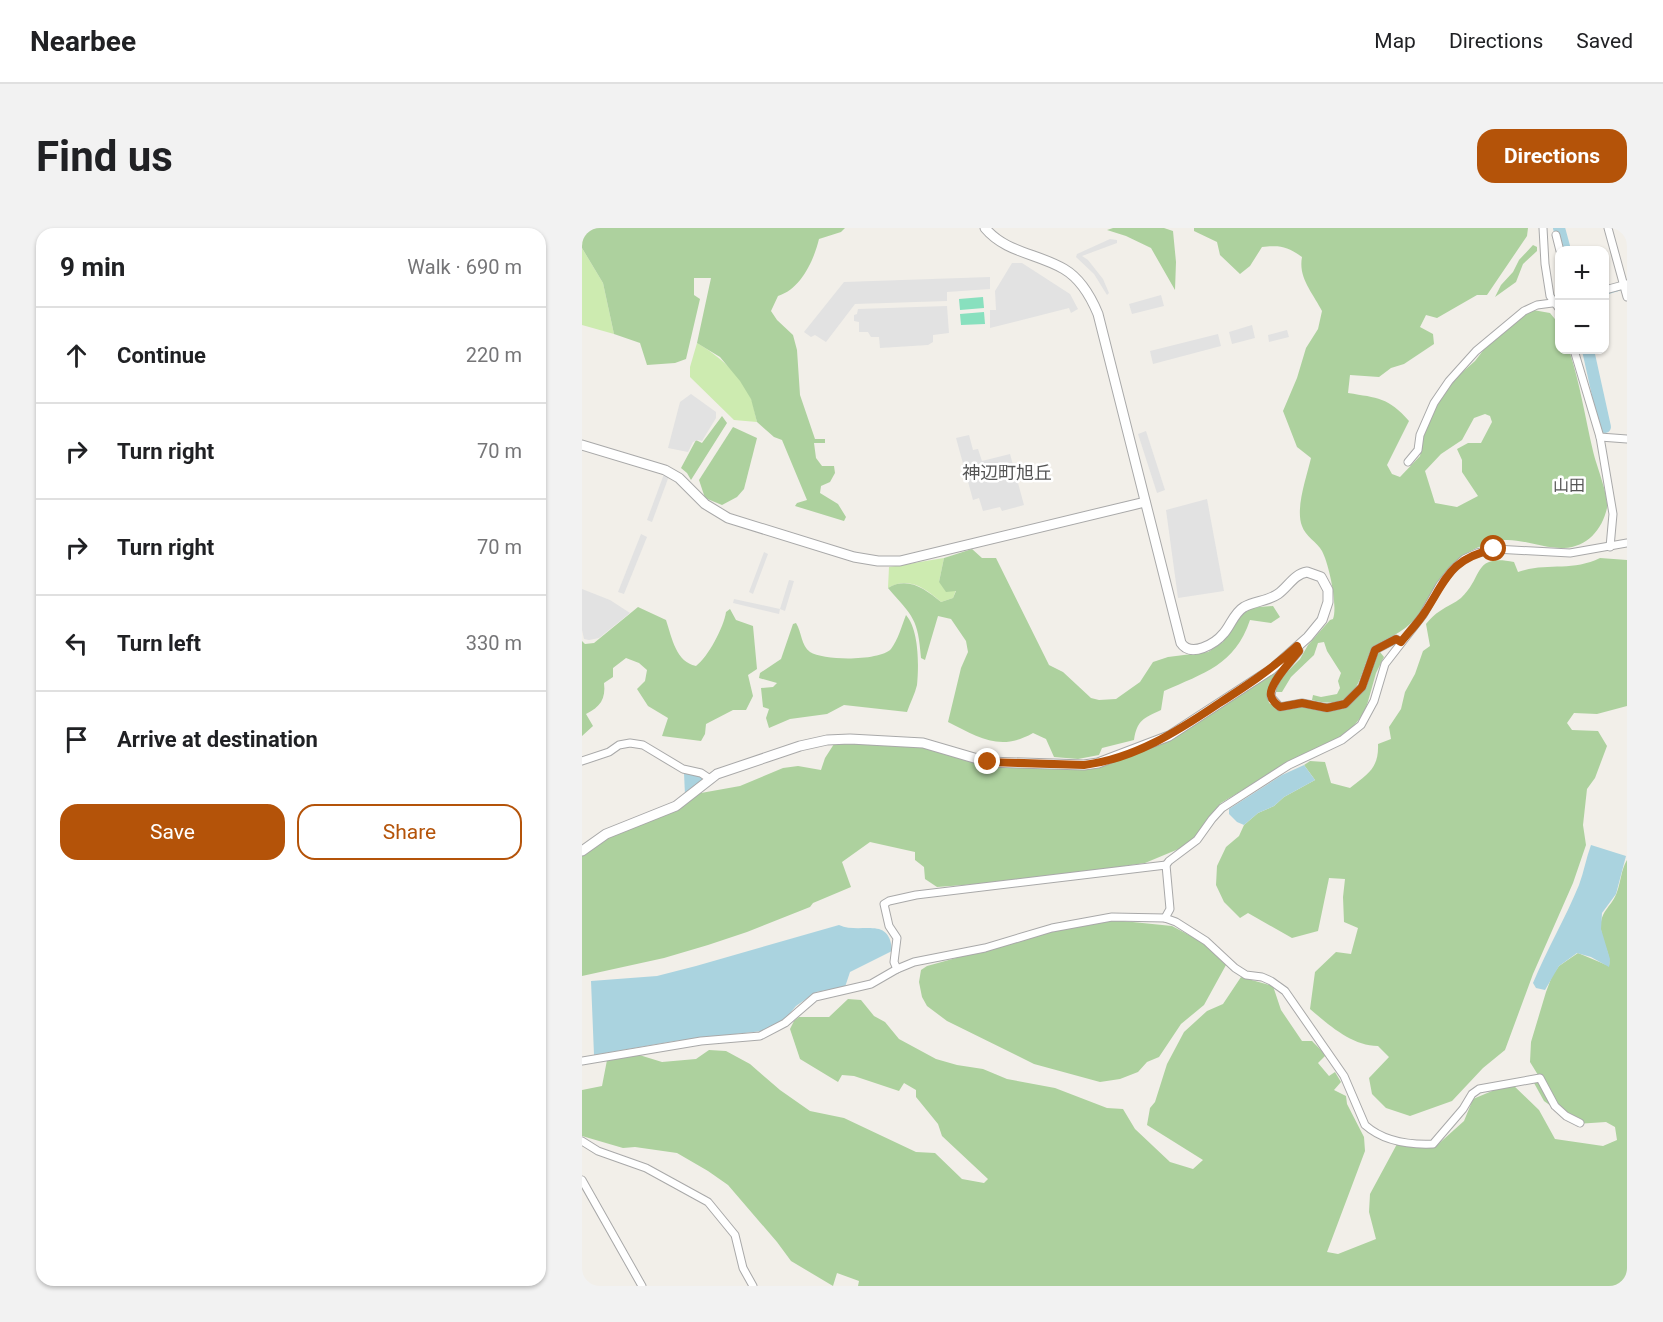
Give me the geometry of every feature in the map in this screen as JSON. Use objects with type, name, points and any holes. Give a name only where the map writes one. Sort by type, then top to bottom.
[{"type":"street","points":[[582,851],[606,834],[676,807],[710,779],[728,770],[800,746],[838,740],[923,743],[988,762],[1084,765],[1098,763],[1169,736],[1272,669],[1308,637],[1322,621],[1328,602],[1328,590],[1321,577],[1307,572],[1296,576],[1280,592],[1269,599],[1243,608],[1223,634],[1211,642],[1193,651],[1184,648],[1098,314],[1086,290],[1065,270],[1009,248],[996,240],[985,228]]},
{"type":"street","points":[[1543,228],[1550,296],[1555,300]]},
{"type":"street","points":[[1608,228],[1627,297]]},
{"type":"street","points":[[1556,235],[1559,246]]},
{"type":"street","points":[[1609,289],[1625,284]]},
{"type":"street","points":[[1408,462],[1418,450],[1420,435],[1434,403],[1449,381],[1480,347],[1524,311],[1537,305],[1555,302]]},
{"type":"street","points":[[1575,354],[1600,436],[1613,514],[1610,547]]},
{"type":"street","points":[[1600,436],[1627,439]]},
{"type":"street","points":[[582,445],[665,470],[679,478],[705,504],[728,518],[854,556],[878,561],[900,561],[1145,502]]},
{"type":"street","points":[[897,969],[894,962],[897,938],[889,926],[884,904],[889,901],[916,895],[1166,865],[1197,840],[1222,808],[1289,765],[1342,740],[1361,725],[1374,702],[1385,664],[1423,615],[1440,585],[1464,559],[1494,549],[1517,548],[1570,553],[1627,543]]},
{"type":"street","points":[[1297,646],[1299,651],[1271,690],[1271,697],[1280,707],[1302,703],[1327,708],[1345,704],[1362,687],[1375,650],[1396,639],[1401,642]]},
{"type":"street","points":[[582,761],[630,743],[643,745],[683,769],[701,773],[710,779]]},
{"type":"street","points":[[1165,918],[1170,909],[1166,865]]},
{"type":"street","points":[[582,1061],[701,1041],[760,1036],[785,1023],[815,997],[865,986],[914,962],[985,948],[1083,921],[1121,917],[1165,918],[1176,922],[1206,941],[1246,975],[1262,977],[1285,991],[1344,1076],[1365,1125],[1371,1131],[1394,1141],[1433,1144],[1479,1089],[1540,1078],[1555,1106],[1566,1116],[1580,1123]]},
{"type":"street","points":[[582,1141],[598,1151],[646,1168],[708,1202],[735,1235],[743,1268],[753,1286]]},
{"type":"street","points":[[582,1180],[642,1286]]},
{"type":"green space","points":[[582,228],[845,228],[841,232],[819,239],[814,256],[805,273],[793,287],[778,296],[771,311],[793,335],[797,350],[800,395],[815,439],[825,439],[825,443],[814,443],[816,458],[822,466],[834,466],[835,473],[830,482],[821,486],[820,493],[838,504],[846,517],[844,521],[795,506],[807,500],[782,440],[774,437],[757,422],[751,399],[740,381],[720,357],[697,343],[711,278],[694,278],[694,295],[700,299],[686,359],[675,363],[647,365],[640,343],[614,334],[603,283],[582,248]]},
{"type":"green space","points":[[1164,228],[1173,231],[1176,262],[1175,290],[1151,248],[1107,230]]},
{"type":"green space","points":[[1194,228],[1528,228],[1527,236],[1487,295],[1477,295],[1437,318],[1426,315],[1420,327],[1433,334],[1434,344],[1379,377],[1350,375],[1348,393],[1382,400],[1395,407],[1409,421],[1387,465],[1392,474],[1400,477],[1420,456],[1424,433],[1434,404],[1449,384],[1517,319],[1533,310],[1550,313],[1555,319],[1555,354],[1570,354],[1573,362],[1593,451],[1606,496],[1605,516],[1597,530],[1586,541],[1572,547],[1557,548],[1505,540],[1474,549],[1459,558],[1444,574],[1422,610],[1410,624],[1372,647],[1359,681],[1348,697],[1327,703],[1312,700],[1313,695],[1321,697],[1337,694],[1340,688],[1338,681],[1341,673],[1324,642],[1318,643],[1314,655],[1291,677],[1282,692],[1276,692],[1277,685],[1284,675],[1333,619],[1334,613],[1332,585],[1325,557],[1304,530],[1300,519],[1301,501],[1311,458],[1297,447],[1283,411],[1297,378],[1306,348],[1318,329],[1322,311],[1304,279],[1302,257],[1297,253],[1283,247],[1262,247],[1250,266],[1240,274],[1220,255],[1217,242],[1194,231]],"holes":[[[1485,414],[1490,416],[1492,422],[1481,443],[1468,443],[1457,449],[1462,460],[1462,472],[1478,496],[1457,507],[1435,503],[1425,471],[1441,454],[1462,440],[1474,418]]]},
{"type":"green space","points":[[1533,245],[1537,247],[1537,251],[1523,264],[1516,282],[1495,297],[1519,260]]},
{"type":"green space","points":[[582,248],[603,283],[614,334],[582,325]]},
{"type":"green space","points":[[983,297],[984,308],[960,310],[959,299]]},
{"type":"green space","points":[[984,312],[985,324],[961,325],[960,314]]},
{"type":"green space","points":[[697,343],[735,373],[751,398],[757,422],[734,420],[690,377],[690,367]]},
{"type":"green space","points":[[722,416],[727,423],[691,480],[681,468],[696,440],[702,443]]},
{"type":"green space","points":[[733,427],[757,438],[744,489],[737,497],[722,505],[705,498],[699,480]]},
{"type":"green space","points":[[972,549],[982,558],[996,558],[1049,665],[1063,672],[1091,698],[1099,700],[1116,699],[1140,682],[1153,662],[1168,657],[1208,652],[1223,642],[1233,621],[1247,608],[1273,606],[1280,617],[1271,623],[1250,620],[1236,648],[1227,657],[1205,672],[1164,691],[1161,710],[1142,720],[1134,740],[1102,748],[1099,755],[1078,759],[1054,757],[1046,739],[1033,733],[1021,739],[1000,742],[979,737],[948,722],[961,668],[968,652],[966,641],[951,619],[938,616],[925,660],[921,658],[918,634],[913,619],[888,588],[902,583],[909,584],[922,589],[941,602],[953,598],[956,591],[946,592],[939,582],[944,558]]},
{"type":"green space","points":[[944,558],[939,582],[956,590],[953,598],[941,602],[929,592],[909,583],[888,588],[889,567]]},
{"type":"green space","points":[[1600,558],[1627,560],[1627,706],[1597,714],[1574,713],[1567,723],[1572,730],[1598,731],[1607,746],[1595,778],[1587,789],[1583,825],[1586,845],[1573,883],[1533,974],[1505,1050],[1483,1068],[1452,1101],[1410,1116],[1386,1108],[1372,1094],[1369,1078],[1389,1057],[1378,1046],[1368,1045],[1341,1034],[1310,1009],[1315,972],[1336,952],[1351,954],[1358,928],[1344,922],[1345,879],[1329,878],[1318,931],[1292,938],[1248,913],[1240,918],[1224,902],[1216,885],[1217,866],[1226,847],[1239,836],[1244,825],[1258,813],[1274,806],[1284,797],[1315,780],[1304,765],[1310,761],[1325,762],[1331,783],[1350,788],[1371,770],[1377,759],[1378,744],[1391,739],[1389,727],[1401,709],[1405,692],[1415,674],[1423,651],[1430,646],[1426,624],[1436,614],[1461,598],[1485,564],[1501,560],[1514,562],[1518,572],[1528,569],[1579,565]]},
{"type":"green space","points":[[638,607],[666,620],[679,654],[689,664],[696,666],[715,641],[726,612],[730,609],[736,620],[753,626],[757,669],[748,675],[753,696],[746,710],[733,710],[706,724],[705,734],[701,741],[662,736],[668,718],[648,706],[637,689],[645,681],[647,670],[639,663],[626,658],[613,668],[613,677],[604,683],[601,702],[586,714],[593,726],[582,736],[582,641],[585,644],[594,643]]},
{"type":"green space","points":[[906,615],[916,638],[918,668],[917,685],[907,712],[844,705],[827,714],[790,719],[769,728],[766,718],[769,709],[763,707],[761,688],[773,687],[777,683],[759,678],[760,673],[781,659],[793,624],[796,623],[805,646],[810,652],[827,657],[864,658],[885,653],[891,649]]},
{"type":"green space","points":[[1380,652],[1384,657],[1376,673],[1365,712],[1348,733],[1293,760],[1221,803],[1193,839],[1181,848],[1145,863],[1031,880],[937,887],[925,879],[924,867],[915,860],[915,852],[870,842],[842,862],[851,887],[813,903],[810,907],[708,945],[664,958],[582,976],[582,855],[611,836],[701,793],[740,786],[783,768],[798,766],[821,770],[834,744],[867,742],[923,744],[987,763],[1084,765],[1135,754],[1271,673],[1276,674],[1268,699],[1269,703],[1275,706],[1301,705],[1328,710],[1344,709],[1366,688],[1375,656]]},
{"type":"green space","points":[[1627,860],[1627,1286],[858,1286],[859,1281],[837,1273],[833,1286],[791,1261],[728,1185],[708,1171],[677,1153],[635,1147],[623,1148],[582,1136],[582,1090],[602,1086],[607,1060],[636,1054],[662,1062],[696,1059],[709,1050],[726,1051],[750,1064],[780,1090],[810,1111],[844,1118],[916,1152],[935,1153],[962,1179],[984,1183],[988,1179],[942,1136],[938,1124],[916,1097],[916,1090],[904,1083],[899,1091],[854,1076],[842,1075],[838,1082],[800,1059],[790,1029],[794,1021],[799,1017],[829,1017],[848,999],[861,1000],[874,1016],[885,1022],[899,1039],[936,1059],[983,1069],[1007,1079],[1055,1088],[1107,1108],[1123,1109],[1135,1129],[1170,1162],[1193,1169],[1203,1160],[1147,1125],[1150,1108],[1155,1102],[1167,1064],[1184,1032],[1207,1011],[1223,1004],[1241,977],[1273,986],[1281,1010],[1302,1041],[1312,1041],[1326,1055],[1318,1063],[1329,1076],[1335,1072],[1341,1082],[1334,1090],[1346,1096],[1347,1104],[1364,1137],[1365,1151],[1327,1252],[1338,1254],[1376,1239],[1369,1212],[1370,1194],[1397,1144],[1419,1148],[1435,1147],[1464,1121],[1473,1099],[1511,1083],[1539,1110],[1555,1139],[1603,1146],[1617,1140],[1615,1127],[1606,1122],[1576,1124],[1544,1101],[1534,1083],[1538,1075],[1530,1062],[1531,1042],[1546,992],[1559,966],[1578,953],[1609,966],[1609,957],[1602,935],[1602,918],[1617,892]]},
{"type":"green space","points":[[1113,920],[1172,926],[1202,942],[1226,965],[1204,1005],[1181,1024],[1159,1057],[1147,1062],[1138,1072],[1120,1079],[1100,1082],[1034,1064],[947,1021],[927,1006],[922,997],[919,982],[921,970],[927,966],[1054,931]]},
{"type":"shaded area","points":[[1110,239],[1117,240],[1117,243],[1082,256],[1103,279],[1109,293],[1107,295],[1094,274],[1076,257],[1077,254]]},
{"type":"shaded area","points":[[1012,263],[1022,263],[1070,294],[1078,309],[1071,313],[1069,308],[990,328],[990,310],[996,310],[995,291]]},
{"type":"shaded area","points":[[990,277],[990,289],[947,292],[947,301],[855,304],[826,342],[815,335],[811,337],[804,332],[844,282]]},
{"type":"shaded area","points":[[1161,295],[1164,306],[1132,314],[1129,304]]},
{"type":"shaded area","points":[[947,306],[949,333],[933,335],[933,342],[928,345],[880,348],[879,337],[871,337],[868,332],[859,332],[859,322],[854,321],[854,315],[857,314],[858,309]]},
{"type":"shaded area","points":[[1252,325],[1255,338],[1232,344],[1229,332]]},
{"type":"shaded area","points":[[1287,330],[1289,337],[1269,342],[1268,335]]},
{"type":"shaded area","points":[[1218,334],[1221,346],[1153,364],[1150,351]]},
{"type":"shaded area","points":[[691,394],[716,412],[716,418],[702,441],[693,442],[688,452],[668,448],[680,402]]},
{"type":"shaded area","points":[[1146,431],[1165,490],[1157,493],[1138,434]]},
{"type":"shaded area","points":[[969,435],[973,450],[978,449],[982,461],[1010,454],[1024,505],[1002,511],[1000,507],[983,511],[979,498],[973,500],[956,438]]},
{"type":"shaded area","points":[[664,474],[669,476],[652,522],[647,520]]},
{"type":"shaded area","points":[[1207,499],[1224,591],[1178,598],[1166,510]]},
{"type":"shaded area","points":[[641,534],[647,537],[624,594],[618,592]]},
{"type":"shaded area","points":[[764,552],[768,554],[753,594],[749,592]]},
{"type":"shaded area","points":[[789,580],[794,581],[785,611],[780,609]]},
{"type":"shaded area","points":[[582,589],[610,600],[630,613],[599,638],[584,639]]},
{"type":"shaded area","points":[[734,599],[780,609],[779,614],[733,603]]},
{"type":"water","points":[[1304,765],[1315,780],[1284,797],[1274,806],[1258,813],[1244,825],[1229,814],[1229,809],[1282,775]]},
{"type":"water","points":[[684,773],[695,774],[704,779],[685,795]]},
{"type":"water","points":[[1591,845],[1626,856],[1616,894],[1602,913],[1601,929],[1610,959],[1609,967],[1591,957],[1577,953],[1559,966],[1545,990],[1536,988],[1533,983],[1579,885]]},
{"type":"water","points":[[839,925],[848,928],[880,930],[886,933],[890,940],[892,951],[850,972],[845,987],[816,992],[796,1006],[785,1019],[762,1031],[675,1041],[594,1055],[591,981],[657,976]]},
{"type":"waterway","points":[[1559,228],[1564,246]]},
{"type":"waterway","points":[[1609,293],[1622,289]]},
{"type":"waterway","points":[[1589,354],[1605,427]]},
{"type":"district","name":"神辺町旭丘","points":[[1007,472]]},
{"type":"district","name":"山田","points":[[1569,485]]},
{"type":"route","points":[[988,762],[1084,765],[1098,763],[1140,749],[1169,736],[1272,669],[1297,646],[1299,651],[1271,690],[1271,697],[1275,703],[1280,707],[1302,703],[1327,708],[1345,704],[1362,687],[1375,650],[1396,639],[1401,642],[1423,615],[1440,585],[1464,559],[1494,549]]}]
